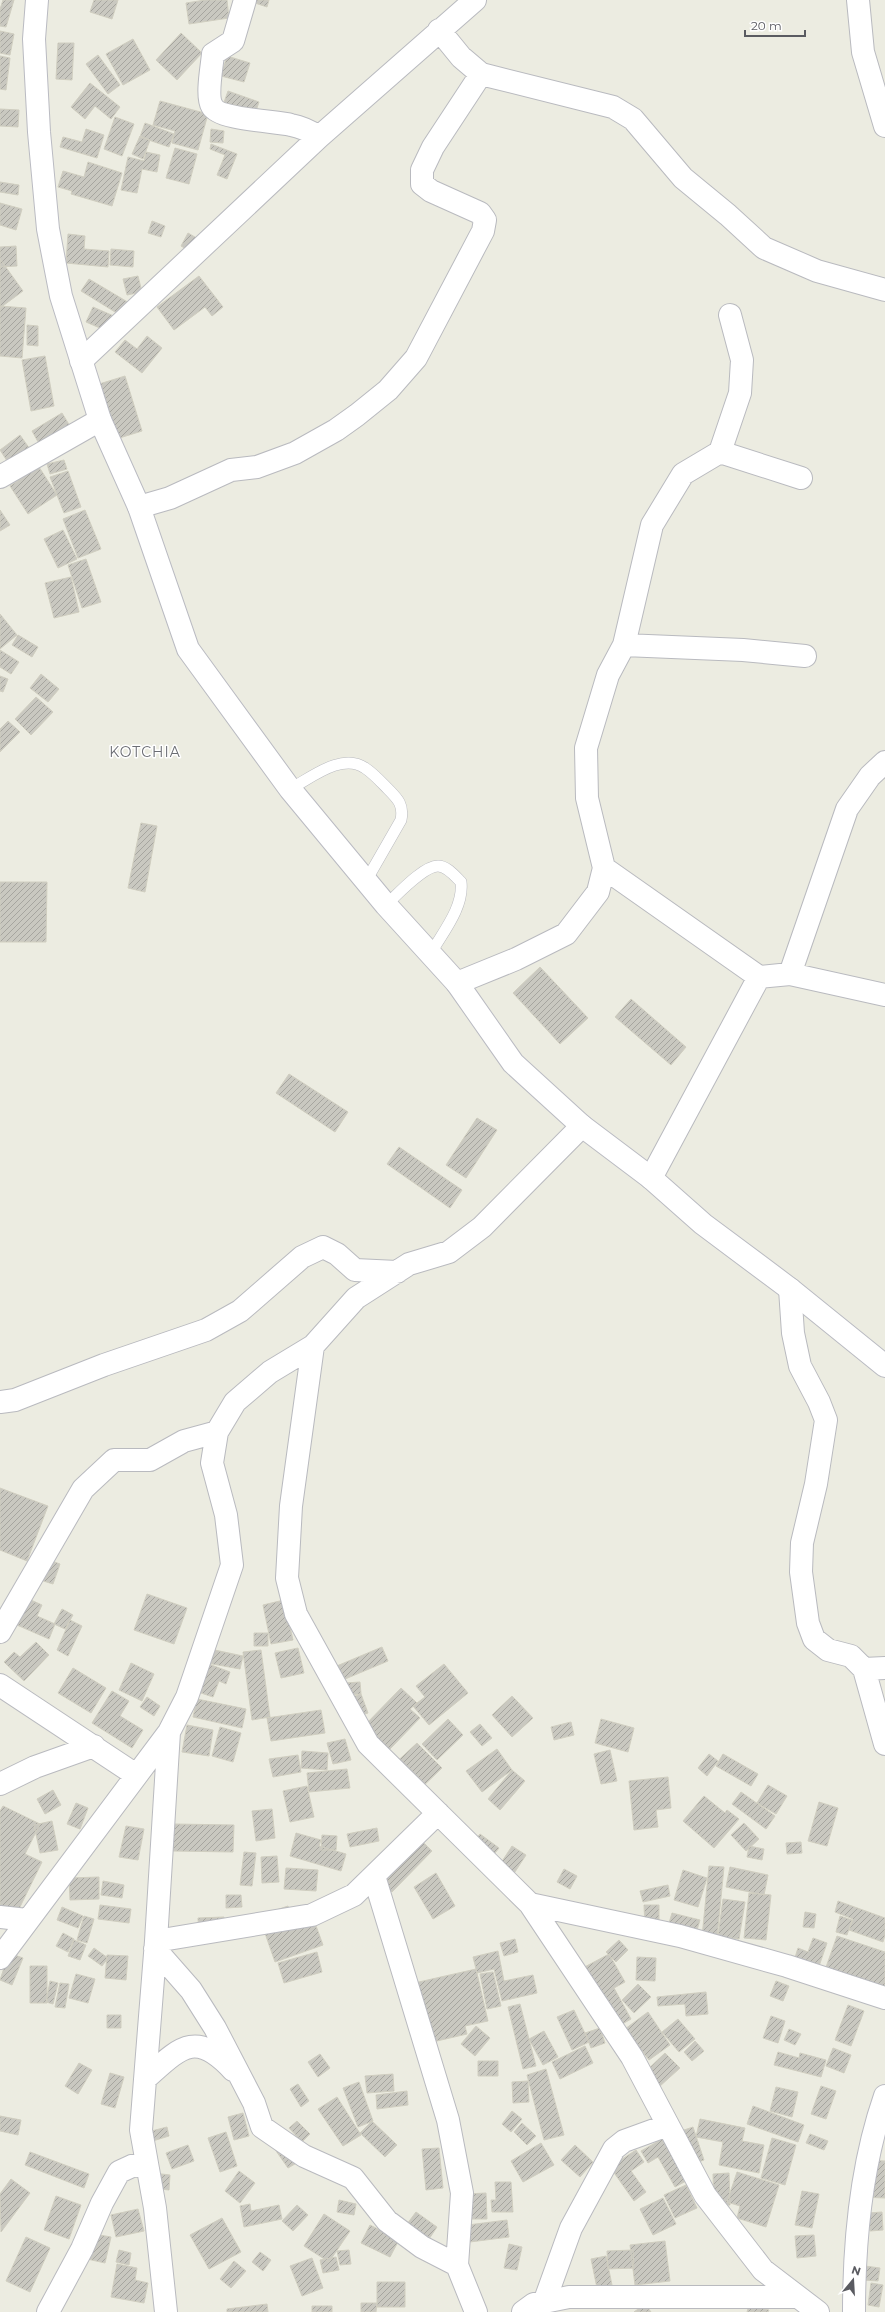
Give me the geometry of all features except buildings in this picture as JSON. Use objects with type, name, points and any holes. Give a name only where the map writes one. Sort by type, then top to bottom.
[{"type":"street","points":[[37,0],[34,39],[39,132],[48,229],[61,296],[100,420],[139,507],[188,649],[290,789],[386,905],[457,983],[513,1063],[582,1126],[651,1178],[704,1224],[790,1289],[885,1366]]},
{"type":"street","points":[[245,0],[232,41],[213,54],[210,82],[211,105],[215,110],[228,115],[276,124],[290,124],[308,129],[319,137]]},
{"type":"street","points":[[81,361],[319,137],[439,30],[475,0]]},
{"type":"street","points":[[858,0],[863,52],[885,126]]},
{"type":"street","points":[[439,30],[460,57],[481,74],[613,107],[633,119],[683,178],[728,215],[764,248],[817,271],[885,290]]},
{"type":"street","points":[[139,507],[170,498],[231,470],[257,467],[295,453],[336,430],[357,415],[388,390],[416,358],[483,231],[485,220],[480,213],[431,191],[422,184],[422,170],[433,147],[481,74]]},
{"type":"street","points":[[457,983],[516,959],[566,934],[598,892],[604,868],[587,798],[586,748],[608,675],[624,644],[652,524],[683,474],[720,452],[740,393],[742,360],[730,315]]},
{"type":"street","points":[[0,477],[100,420]]},
{"type":"street","points":[[720,452],[801,478]]},
{"type":"street","points":[[624,644],[743,650],[805,656]]},
{"type":"street","points":[[790,974],[847,809],[870,776],[885,762]]},
{"type":"street","points":[[604,868],[759,977],[790,974],[885,995]]},
{"type":"street","points":[[651,1178],[759,977]]},
{"type":"street","points":[[0,1958],[169,1732],[187,1696],[232,1565],[226,1515],[212,1463],[217,1432],[235,1402],[270,1372],[314,1346],[356,1298],[409,1264],[449,1252],[482,1227],[582,1126]]},
{"type":"street","points":[[0,1402],[15,1400],[104,1365],[206,1330],[240,1311],[302,1257],[323,1247],[337,1254],[355,1270],[397,1272]]},
{"type":"street","points":[[790,1289],[793,1333],[800,1366],[820,1402],[826,1420],[816,1484],[802,1543],[801,1572],[808,1623],[814,1639],[828,1650],[851,1656],[875,1668],[885,1744]]},
{"type":"street","points":[[314,1346],[291,1506],[287,1578],[296,1614],[368,1744],[530,1904],[632,2057],[705,2195],[763,2270],[796,2297],[818,2312]]},
{"type":"street","points":[[0,1632],[83,1489],[114,1460],[150,1460],[184,1441],[217,1432]]},
{"type":"street","points":[[0,1685],[136,1775]]},
{"type":"street","points":[[166,2312],[155,2208],[141,2130],[156,1945],[169,1732]]},
{"type":"street","points":[[0,1784],[35,1767],[94,1746]]},
{"type":"street","points":[[156,1945],[312,1916],[354,1895],[438,1813]]},
{"type":"street","points":[[374,1876],[448,2120],[462,2193],[457,2265],[476,2312]]},
{"type":"street","points":[[530,1904],[680,1936],[787,1966],[885,1998]]},
{"type":"street","points":[[0,1917],[27,1920]]},
{"type":"street","points":[[156,1945],[191,1990],[215,2028],[254,2103],[262,2127],[267,2132],[304,2156],[353,2178],[387,2221],[422,2246],[457,2265]]},
{"type":"street","points":[[145,2079],[167,2059],[183,2049],[195,2046],[205,2047],[228,2064],[242,2079]]},
{"type":"street","points":[[854,2312],[860,2202],[878,2135],[885,2096]]},
{"type":"street","points":[[545,2300],[571,2228],[614,2149],[624,2141],[668,2125]]},
{"type":"street","points":[[48,2312],[82,2250],[102,2204],[119,2172],[132,2166],[147,2164]]},
{"type":"street","points":[[523,2312],[534,2304],[545,2300],[592,2305],[796,2297]]},
{"type":"lane","points":[[290,789],[340,762],[353,762],[366,768],[399,800],[403,810],[401,820],[366,881]]},
{"type":"lane","points":[[386,905],[427,868],[439,866],[450,871],[461,882],[462,892],[458,905],[431,953]]},
{"type":"district","name":"KOTCHIA","points":[[145,752]]}]
